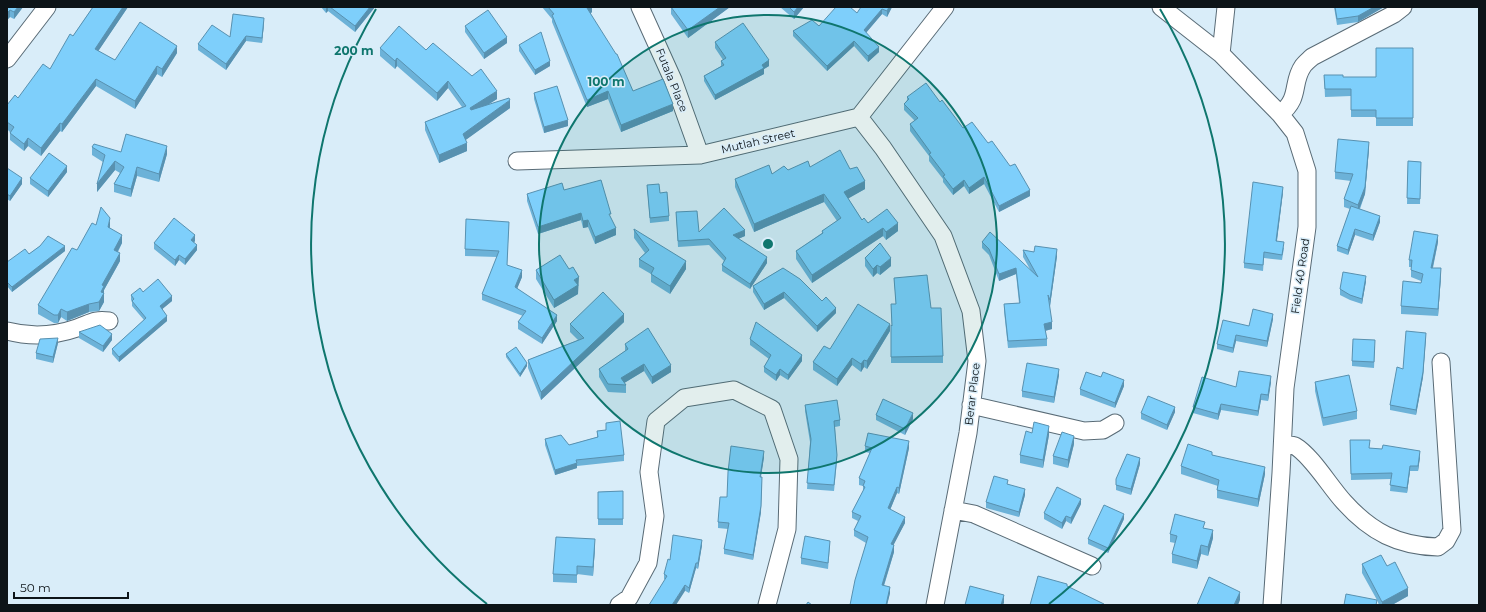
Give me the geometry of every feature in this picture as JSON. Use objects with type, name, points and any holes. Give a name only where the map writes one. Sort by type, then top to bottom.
[{"type":"street","points":[[7,59],[47,7]]},
{"type":"street","name":"Futala Place","points":[[640,7],[673,80],[700,155]]},
{"type":"street","points":[[859,117],[945,7]]},
{"type":"street","name":"Field 40 Road","points":[[1161,7],[1221,54],[1280,114],[1295,133],[1307,171],[1307,227],[1285,388],[1283,444],[1272,605]]},
{"type":"street","points":[[1221,54],[1226,7]]},
{"type":"street","points":[[1280,114],[1289,107],[1293,99],[1302,67],[1312,57],[1394,14],[1403,7]]},
{"type":"street","name":"Mutlah Street","points":[[517,161],[700,155],[859,117]]},
{"type":"street","name":"Berar Place","points":[[859,117],[892,160],[944,236],[971,311],[977,361],[968,433],[935,605]]},
{"type":"street","points":[[7,331],[23,336],[42,335],[77,328],[99,320],[109,321]]},
{"type":"street","points":[[1283,444],[1294,446],[1307,456],[1344,502],[1368,525],[1385,536],[1419,546],[1438,547],[1446,541],[1452,530],[1441,362]]},
{"type":"street","points":[[619,605],[629,598],[648,563],[656,516],[649,472],[656,421],[684,398],[734,390],[772,409],[789,459],[787,529],[767,605]]},
{"type":"street","points":[[971,405],[1084,430],[1103,430],[1115,423]]},
{"type":"street","points":[[953,510],[974,514],[1092,566]]},
{"type":"building","points":[[7,7],[18,7],[14,12],[10,10],[7,13]]},
{"type":"building","points":[[93,7],[123,7],[95,49],[115,60],[140,22],[177,46],[162,69],[157,66],[135,101],[96,79],[62,124],[60,123],[41,148],[28,138],[24,144],[10,133],[14,127],[7,122],[7,105],[15,95],[18,98],[43,64],[50,69],[70,34],[73,36]]},
{"type":"building","points":[[330,7],[370,7],[355,26]]},
{"type":"building","points":[[548,7],[589,7],[587,8],[617,54],[633,91],[663,79],[673,104],[621,125],[608,91],[587,100],[552,15],[554,14]]},
{"type":"building","points":[[671,7],[720,7],[688,30]]},
{"type":"building","points":[[789,7],[798,7],[794,12]]},
{"type":"building","points":[[836,7],[850,7],[857,13],[861,7],[889,7],[887,11],[882,9],[864,30],[879,47],[868,56],[854,41],[827,66],[793,31],[812,20],[819,26]]},
{"type":"building","points":[[1335,7],[1374,7],[1358,16],[1337,19]]},
{"type":"building","points":[[488,10],[507,37],[484,53],[465,26]]},
{"type":"building","points":[[233,14],[264,18],[262,38],[246,36],[226,64],[198,44],[212,25],[230,37]]},
{"type":"building","points":[[743,23],[769,60],[762,65],[764,68],[715,95],[704,76],[724,65],[721,61],[726,58],[715,42]]},
{"type":"building","points":[[399,26],[426,50],[433,43],[472,76],[481,69],[497,91],[470,108],[471,110],[509,98],[510,100],[463,134],[467,143],[439,155],[425,122],[466,106],[448,81],[437,93],[397,58],[395,61],[380,48]]},
{"type":"building","points":[[541,32],[550,61],[535,70],[519,45]]},
{"type":"building","points":[[1376,48],[1413,48],[1413,118],[1376,118],[1376,110],[1351,110],[1351,89],[1325,89],[1324,75],[1343,75],[1343,77],[1376,77]]},
{"type":"building","points":[[926,83],[940,102],[942,100],[963,128],[972,122],[988,143],[992,141],[1010,166],[1015,164],[1030,190],[999,206],[984,177],[969,188],[964,180],[953,189],[943,176],[945,175],[929,154],[931,153],[910,124],[918,118],[904,104],[909,99],[907,97]]},
{"type":"building","points":[[557,86],[568,120],[544,127],[534,93]]},
{"type":"building","points":[[126,134],[167,146],[159,174],[137,167],[131,189],[114,184],[124,167],[115,161],[97,184],[105,155],[92,147],[94,144],[121,152]]},
{"type":"building","points":[[1338,139],[1369,142],[1365,187],[1358,205],[1344,199],[1353,174],[1335,172]]},
{"type":"building","points":[[840,150],[850,169],[857,167],[865,181],[844,192],[862,220],[864,218],[868,223],[887,209],[898,223],[886,232],[883,228],[812,275],[796,251],[823,233],[822,231],[841,218],[824,194],[754,224],[735,179],[769,165],[772,174],[784,166],[788,170],[808,161],[810,167]]},
{"type":"building","points":[[49,153],[67,166],[48,191],[30,178]]},
{"type":"building","points":[[1408,161],[1421,162],[1420,199],[1407,198]]},
{"type":"building","points":[[7,168],[22,178],[10,196],[7,194]]},
{"type":"building","points":[[601,180],[611,214],[609,214],[616,228],[595,237],[588,220],[583,221],[581,213],[538,227],[527,194],[562,183],[564,190]]},
{"type":"building","points":[[1253,182],[1283,187],[1276,241],[1284,242],[1282,255],[1264,252],[1263,265],[1244,263]]},
{"type":"building","points":[[659,184],[660,193],[667,192],[669,216],[650,218],[647,185]]},
{"type":"building","points":[[1351,206],[1380,216],[1373,235],[1355,229],[1348,250],[1337,246]]},
{"type":"building","points":[[101,207],[110,218],[108,227],[122,235],[114,250],[120,253],[102,285],[104,286],[101,292],[104,293],[99,302],[67,312],[61,309],[58,315],[54,315],[38,305],[72,248],[77,250],[92,223],[96,225]]},
{"type":"building","points":[[724,208],[745,230],[733,235],[767,257],[750,284],[722,265],[726,258],[709,239],[678,241],[676,212],[697,211],[699,232]]},
{"type":"building","points":[[174,218],[195,235],[191,240],[197,245],[185,259],[179,255],[175,260],[154,243]]},
{"type":"building","points":[[466,219],[509,222],[507,265],[522,270],[515,287],[557,315],[542,338],[518,322],[526,311],[482,294],[499,251],[465,249]]},
{"type":"building","points":[[634,229],[686,261],[670,286],[651,274],[654,268],[639,259],[649,250]]},
{"type":"building","points":[[1414,231],[1438,235],[1431,268],[1441,268],[1438,309],[1401,306],[1403,281],[1421,283],[1423,274],[1411,270],[1412,260],[1409,260]]},
{"type":"building","points":[[990,232],[1038,277],[1023,250],[1034,252],[1035,246],[1057,249],[1050,300],[1048,295],[1052,322],[1044,324],[1047,339],[1008,341],[1004,304],[1020,303],[1016,268],[999,274],[989,249],[982,242]]},
{"type":"building","points":[[48,236],[65,246],[12,287],[7,282],[7,262],[25,249],[29,254],[40,246]]},
{"type":"building","points":[[880,243],[891,258],[880,267],[877,265],[873,269],[865,258]]},
{"type":"building","points":[[560,255],[569,269],[573,267],[579,277],[574,280],[578,285],[554,300],[536,270]]},
{"type":"building","points":[[783,268],[800,279],[822,301],[826,297],[836,308],[817,326],[784,292],[764,304],[753,286]]},
{"type":"building","points":[[1343,272],[1366,276],[1362,299],[1350,295],[1340,289]]},
{"type":"building","points":[[927,275],[931,308],[941,308],[943,356],[891,357],[891,304],[896,304],[894,278]]},
{"type":"building","points":[[158,279],[172,296],[160,306],[167,316],[119,357],[112,349],[146,318],[132,301],[134,299],[131,295],[140,288],[143,292]]},
{"type":"building","points":[[603,292],[624,314],[541,392],[528,360],[584,338],[570,324]]},
{"type":"building","points":[[858,304],[890,324],[867,361],[864,360],[861,364],[852,358],[837,379],[813,362],[824,346],[830,349]]},
{"type":"building","points":[[1253,309],[1273,314],[1267,341],[1236,335],[1233,348],[1217,344],[1223,320],[1249,326]]},
{"type":"building","points":[[756,322],[802,355],[788,375],[780,369],[776,375],[764,367],[771,355],[750,339]]},
{"type":"building","points":[[100,325],[112,334],[103,346],[79,332]]},
{"type":"building","points":[[648,328],[671,365],[652,377],[644,364],[621,378],[626,385],[608,384],[599,369],[628,349],[625,344]]},
{"type":"building","points":[[1406,331],[1426,333],[1423,372],[1416,410],[1390,405],[1397,367],[1403,369]]},
{"type":"building","points":[[58,338],[53,357],[36,353],[40,339]]},
{"type":"building","points":[[1353,339],[1375,340],[1374,362],[1352,361]]},
{"type":"building","points":[[516,347],[527,363],[520,374],[506,354]]},
{"type":"building","points":[[1027,363],[1059,369],[1054,397],[1022,391]]},
{"type":"building","points":[[1239,371],[1271,376],[1268,395],[1261,394],[1258,411],[1221,404],[1218,414],[1193,407],[1202,377],[1236,387]]},
{"type":"building","points":[[1086,372],[1101,377],[1103,372],[1124,380],[1115,403],[1080,389]]},
{"type":"building","points":[[1349,375],[1357,411],[1323,418],[1315,382]]},
{"type":"building","points":[[1148,396],[1175,407],[1167,425],[1141,413]]},
{"type":"building","points":[[883,399],[913,413],[905,429],[876,415]]},
{"type":"building","points":[[837,400],[840,420],[834,421],[837,455],[834,485],[807,483],[811,439],[805,405]]},
{"type":"building","points":[[620,421],[624,455],[576,460],[577,463],[555,470],[545,439],[561,435],[569,445],[598,437],[597,431],[606,430],[606,423]]},
{"type":"building","points":[[1034,422],[1049,426],[1043,460],[1020,455],[1026,431],[1032,433]]},
{"type":"building","points":[[1062,432],[1074,436],[1068,460],[1053,456]]},
{"type":"building","points":[[868,433],[909,441],[899,488],[897,487],[888,508],[905,517],[891,544],[894,545],[882,585],[890,587],[886,605],[850,605],[855,580],[868,537],[854,530],[861,516],[852,512],[865,487],[863,486],[865,481],[859,478],[872,448],[865,446]]},
{"type":"building","points":[[1350,440],[1370,440],[1369,448],[1382,449],[1383,445],[1420,451],[1418,466],[1410,466],[1407,488],[1390,485],[1392,473],[1351,474]]},
{"type":"building","points":[[1188,444],[1212,452],[1212,455],[1265,467],[1258,499],[1217,490],[1219,480],[1181,466]]},
{"type":"building","points":[[731,446],[764,451],[760,477],[762,477],[761,506],[753,555],[724,549],[729,523],[718,522],[720,497],[727,497]]},
{"type":"building","points":[[1127,454],[1140,458],[1131,489],[1116,485],[1116,479]]},
{"type":"building","points":[[994,476],[1008,480],[1007,484],[1025,489],[1019,512],[986,502]]},
{"type":"building","points":[[1057,487],[1081,499],[1071,518],[1066,516],[1062,523],[1044,513]]},
{"type":"building","points":[[623,491],[623,519],[598,519],[598,492]]},
{"type":"building","points":[[1104,505],[1124,514],[1108,548],[1088,539]]},
{"type":"building","points":[[1175,514],[1205,522],[1203,528],[1213,530],[1208,547],[1201,545],[1197,561],[1172,554],[1177,536],[1170,534]]},
{"type":"building","points":[[673,535],[702,540],[698,563],[696,563],[689,588],[685,585],[672,605],[649,605],[667,576],[664,574],[668,559],[670,560]]},
{"type":"building","points":[[805,536],[830,541],[828,563],[801,558]]},
{"type":"building","points":[[556,537],[595,539],[593,567],[577,566],[577,575],[553,574]]},
{"type":"building","points":[[1381,555],[1387,566],[1395,562],[1408,588],[1382,602],[1362,564]]},
{"type":"building","points":[[1038,576],[1067,584],[1067,586],[1104,605],[1030,605]]},
{"type":"building","points":[[1209,577],[1240,592],[1234,605],[1197,605]]},
{"type":"building","points":[[970,586],[1004,595],[1001,605],[965,605]]},
{"type":"building","points":[[1346,594],[1377,600],[1376,605],[1344,605]]}]
